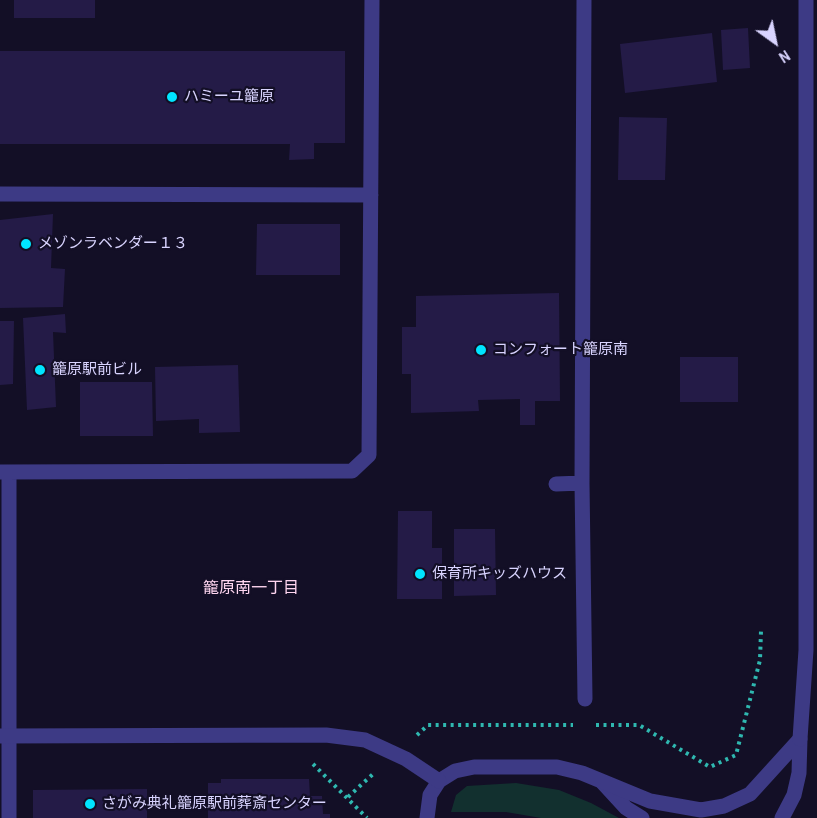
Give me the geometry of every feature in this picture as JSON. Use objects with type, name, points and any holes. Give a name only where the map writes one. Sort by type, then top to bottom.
[{"type":"street","points":[[9,818],[5,736],[4,472],[352,471],[369,455],[372,0]]},
{"type":"street","points":[[584,0],[582,483],[585,699]]},
{"type":"street","points":[[782,818],[794,795],[799,773],[806,650],[811,111],[806,0]]},
{"type":"street","points":[[0,194],[371,195]]},
{"type":"street","points":[[556,484],[582,483]]},
{"type":"street","points":[[5,736],[326,735],[365,740],[406,759],[439,781]]},
{"type":"street","points":[[427,818],[430,795],[439,781],[455,771],[474,767],[557,767],[582,773],[650,801],[701,810],[724,806],[750,794],[800,739]]},
{"type":"street","points":[[603,783],[626,808],[642,818]]},
{"type":"path","points":[[414,738],[428,725],[639,725],[710,767],[736,755],[760,660],[761,631]]},
{"type":"path","points":[[305,765],[316,764],[367,818]]},
{"type":"path","points":[[348,797],[379,770]]},
{"type":"green space","points":[[516,783],[559,790],[619,818],[541,818],[506,812],[451,812],[456,795],[467,786]]},
{"type":"building","points":[[14,0],[95,0],[95,18],[14,18]]},
{"type":"building","points":[[748,28],[750,68],[723,70],[721,30]]},
{"type":"building","points":[[712,33],[717,82],[625,93],[620,44]]},
{"type":"building","name":"ハミーユ籠原","points":[[0,51],[345,51],[345,143],[314,143],[314,159],[289,160],[290,144],[0,144]]},
{"type":"building","points":[[619,117],[667,118],[665,180],[618,180]]},
{"type":"building","name":"メゾンラベンダー１３","points":[[53,214],[51,268],[65,269],[63,307],[0,308],[0,220]]},
{"type":"building","points":[[257,224],[340,224],[340,275],[256,275]]},
{"type":"building","name":"コンフォート籠原南","points":[[559,293],[560,401],[535,401],[535,425],[520,425],[520,399],[478,400],[479,411],[411,413],[411,374],[402,374],[402,327],[416,327],[416,296]]},
{"type":"building","name":"籠原駅前ビル","points":[[65,314],[66,333],[53,332],[56,407],[27,410],[23,318]]},
{"type":"building","points":[[0,321],[14,321],[13,384],[0,385]]},
{"type":"building","points":[[680,357],[738,357],[738,402],[680,402]]},
{"type":"building","points":[[238,365],[240,432],[199,433],[199,419],[156,421],[155,367]]},
{"type":"building","points":[[80,382],[152,382],[153,436],[80,436]]},
{"type":"building","name":"保育所キッズハウス","points":[[398,511],[432,511],[432,548],[442,548],[442,599],[397,599]]},
{"type":"building","points":[[454,529],[495,529],[496,595],[454,596]]},
{"type":"building","points":[[221,779],[309,779],[310,796],[322,796],[323,814],[330,814],[330,818],[208,818],[208,783],[221,783]]},
{"type":"building","name":"さがみ典礼籠原駅前葬斎センター","points":[[147,789],[147,818],[33,818],[33,790]]},
{"type":"place","name":"ハミーユ籠原","points":[[172,97]]},
{"type":"place","name":"メゾンラベンダー１３","points":[[26,244]]},
{"type":"place","name":"コンフォート籠原南","points":[[481,350]]},
{"type":"place","name":"籠原駅前ビル","points":[[40,370]]},
{"type":"place","name":"保育所キッズハウス","points":[[420,574]]},
{"type":"place","name":"さがみ典礼籠原駅前葬斎センター","points":[[90,804]]},
{"type":"district","name":"籠原南一丁目","points":[[251,589]]}]
